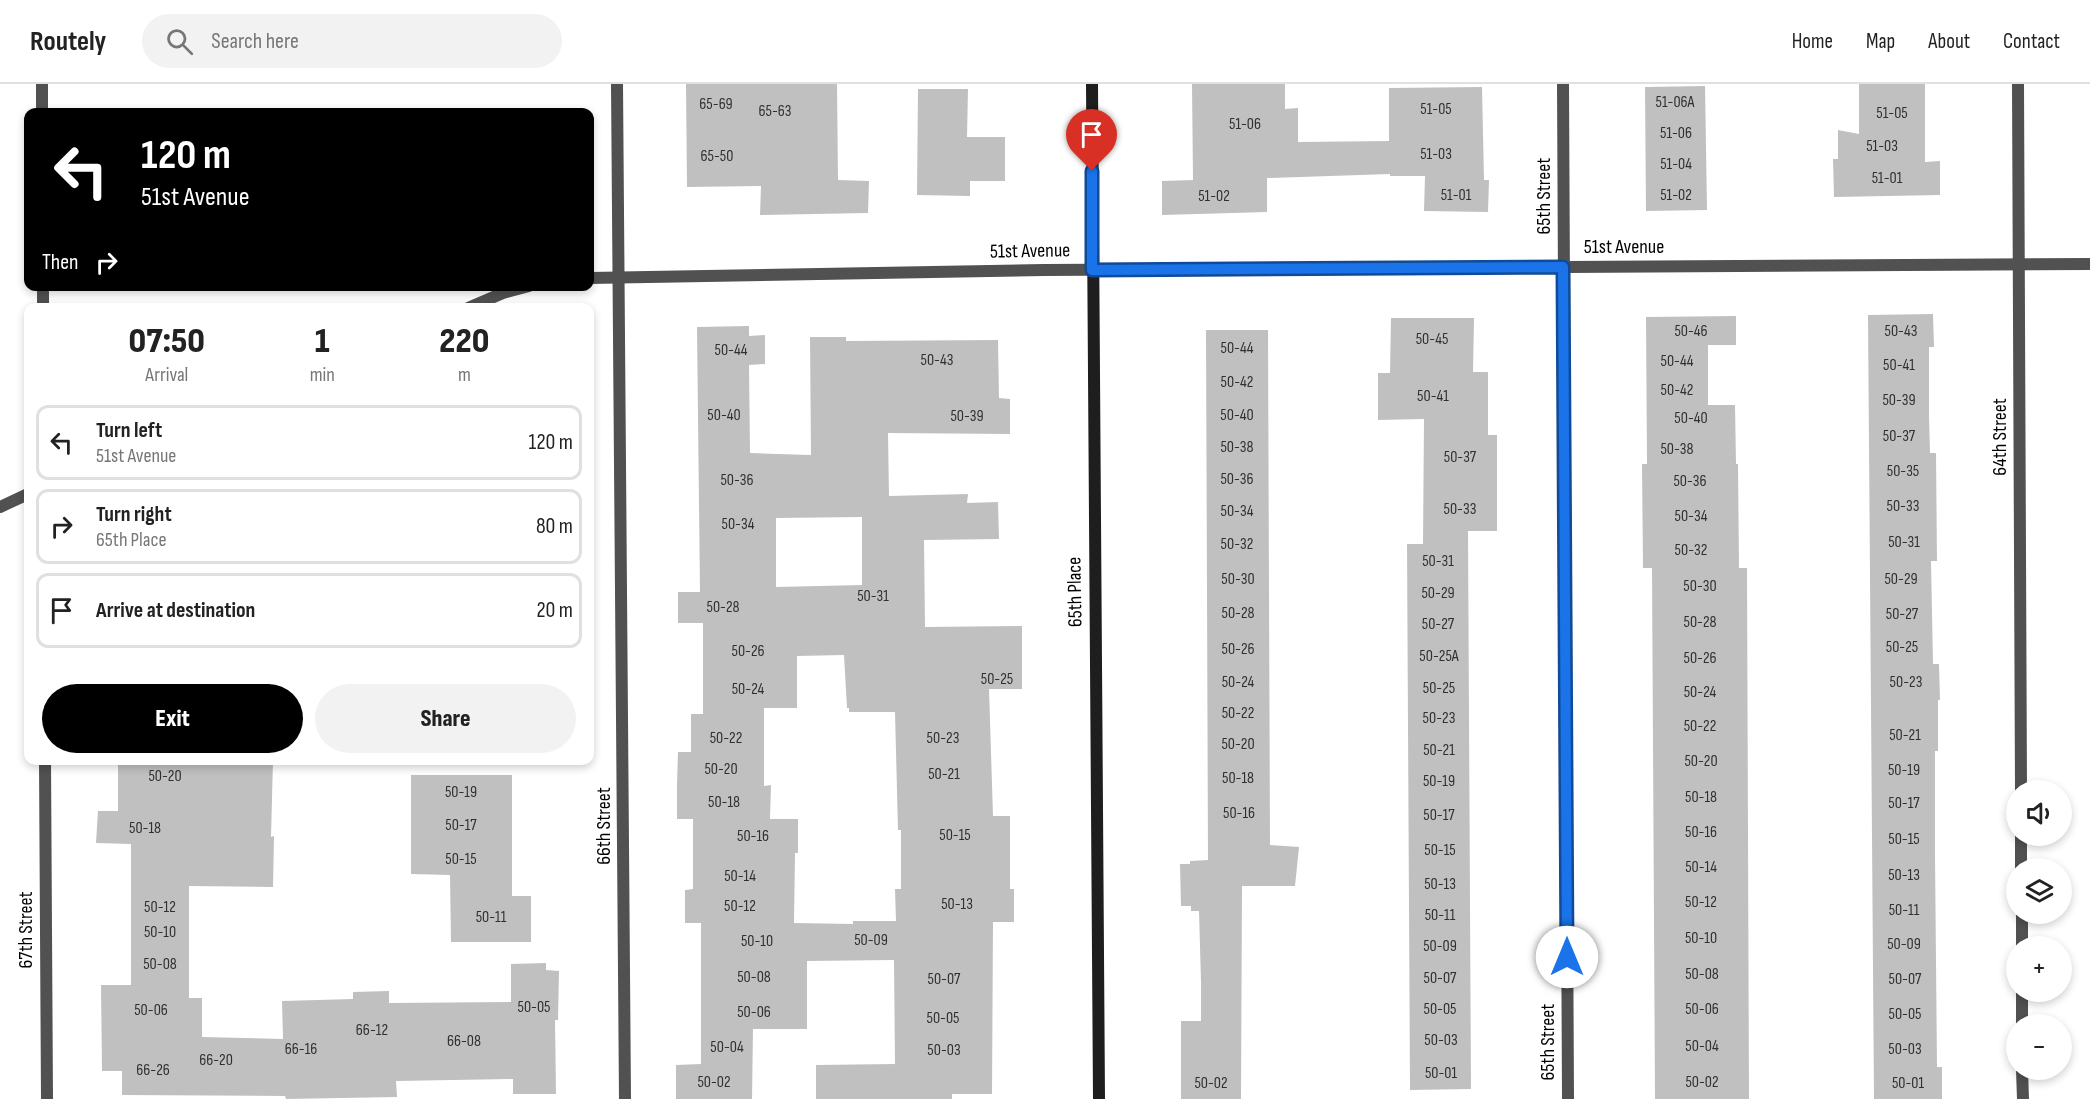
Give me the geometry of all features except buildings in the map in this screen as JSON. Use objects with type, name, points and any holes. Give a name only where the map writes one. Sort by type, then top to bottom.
[{"type":"street","points":[[42,84],[42,108]]},
{"type":"street","name":"66th Street","points":[[617,84],[625,1099]]},
{"type":"street","name":"65th Place","points":[[1092,84],[1100,1099]]},
{"type":"street","name":"65th Street","points":[[1563,84],[1568,1099]]},
{"type":"street","name":"64th Street","points":[[2018,84],[2021,780]]},
{"type":"street","name":"51st Avenue","points":[[594,278],[1092,270],[2090,264]]},
{"type":"street","points":[[480,303],[510,291]]},
{"type":"street","points":[[0,507],[24,496]]},
{"type":"street","name":"67th Street","points":[[45,765],[47,1099]]},
{"type":"street","points":[[2022,1080],[2022,1099]]},
{"type":"route","points":[[1092,171],[1092,270],[1563,267],[1567,957]]}]
